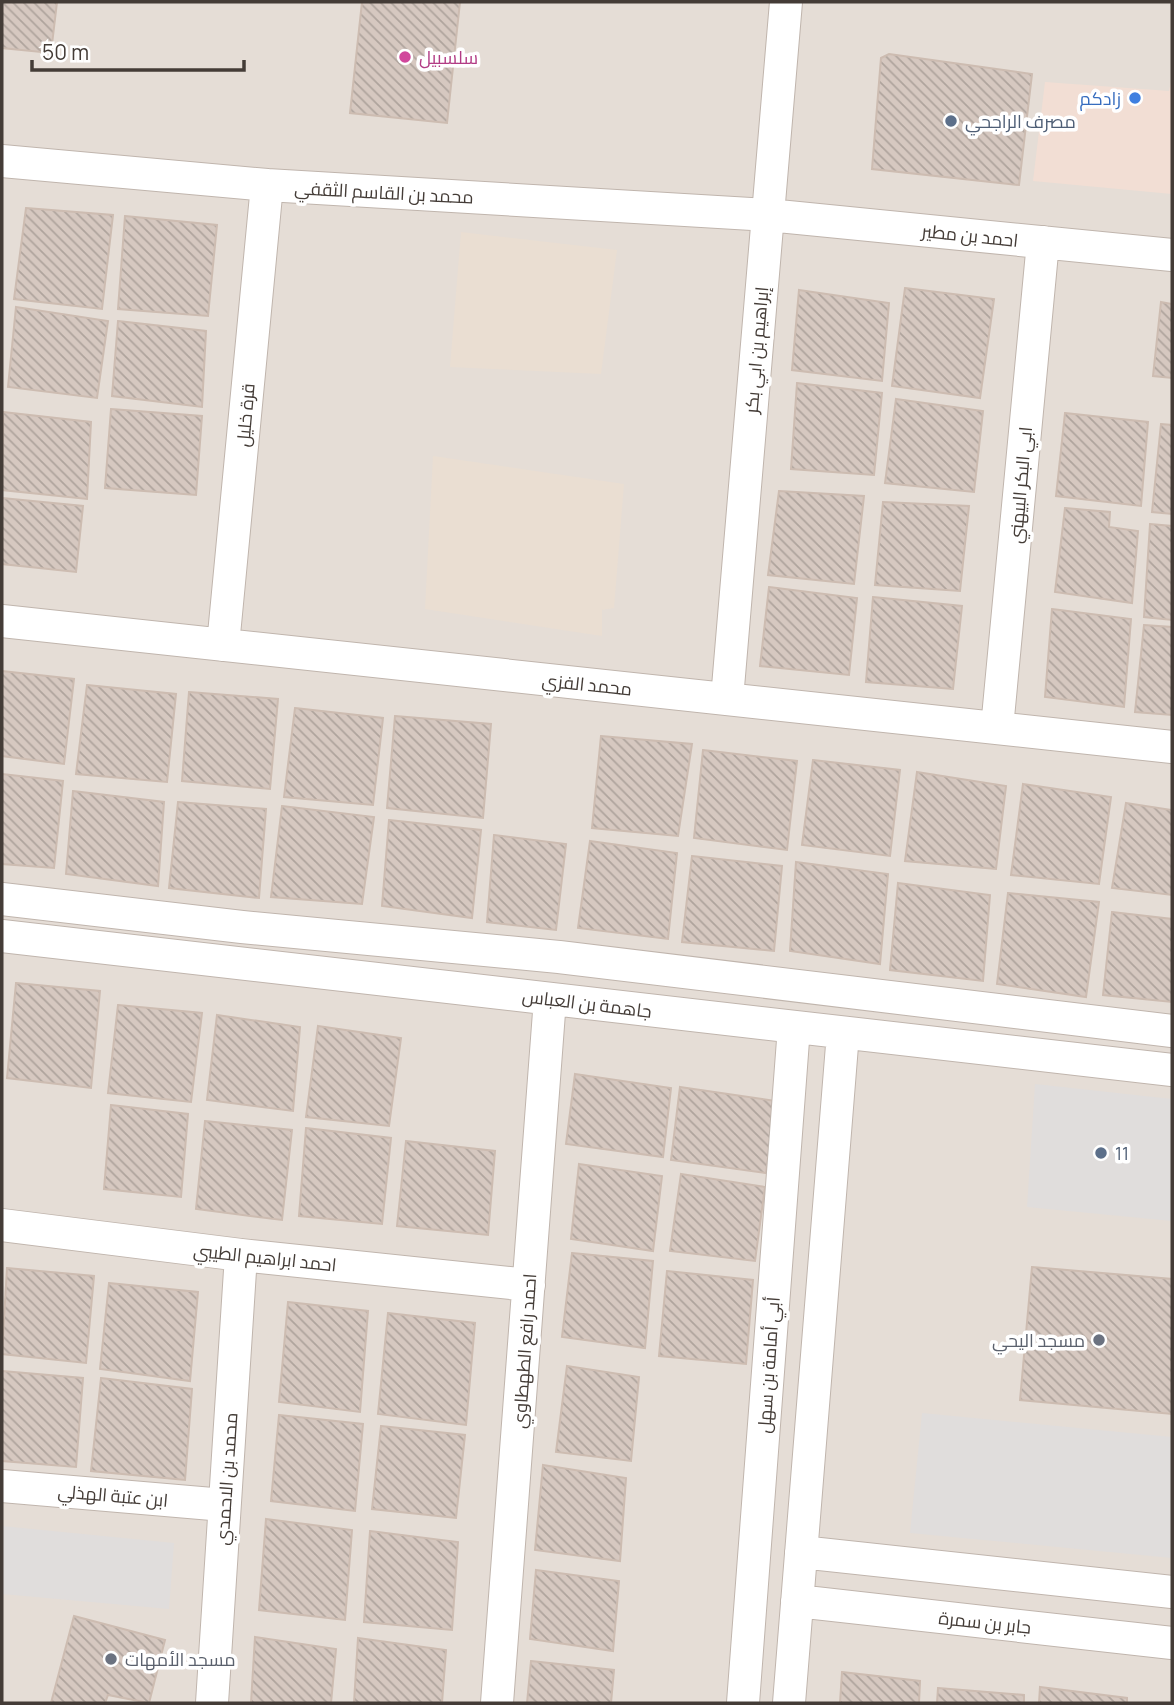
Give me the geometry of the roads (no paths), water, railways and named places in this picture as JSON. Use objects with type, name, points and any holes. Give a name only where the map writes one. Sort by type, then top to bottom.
[{"type":"street","name":"إبراهيم بن ابي بكر","points":[[727,699],[786,2]]},
{"type":"street","name":"محمد بن القاسم الثقفي","points":[[2,161],[267,185],[768,215]]},
{"type":"street","name":"قرة خليل","points":[[223,645],[267,185]]},
{"type":"street","name":"احمد بن مطير","points":[[768,215],[1172,255]]},
{"type":"street","name":"ابي البكر البيهني","points":[[997,728],[1043,242]]},
{"type":"street","name":"محمد الفزي","points":[[2,621],[1172,747]]},
{"type":"street","points":[[2,899],[242,927],[559,957],[1172,1031]]},
{"type":"street","name":"جاهمة بن العباس","points":[[2,936],[1172,1070]]},
{"type":"street","name":"احمد رافع الطهطاوي","points":[[497,1703],[550,999]]},
{"type":"street","name":"أبي أمامة بن سهل","points":[[743,1703],[793,1027]]},
{"type":"street","points":[[789,1703],[843,1033]]},
{"type":"street","name":"احمد ابراهيم الطيبي","points":[[2,1225],[241,1255],[529,1285]]},
{"type":"street","name":"محمد بن الاحمدي","points":[[212,1703],[241,1255]]},
{"type":"street","name":"ابن عتبة الهذلي","points":[[2,1486],[225,1505]]},
{"type":"street","points":[[801,1552],[1172,1592]]},
{"type":"street","name":"جابر بن سمرة","points":[[797,1601],[1172,1643]]},
{"type":"place","name":"سلسبيل","points":[[405,57]]},
{"type":"place","name":"زادكم","points":[[1135,98]]},
{"type":"place","name":"مصرف الراجحي","points":[[951,121]]},
{"type":"place","name":"11","points":[[1101,1153]]},
{"type":"place","name":"مسجد اليحي","points":[[1099,1340]]},
{"type":"place","name":"مسجد الأمهات","points":[[111,1659]]}]
